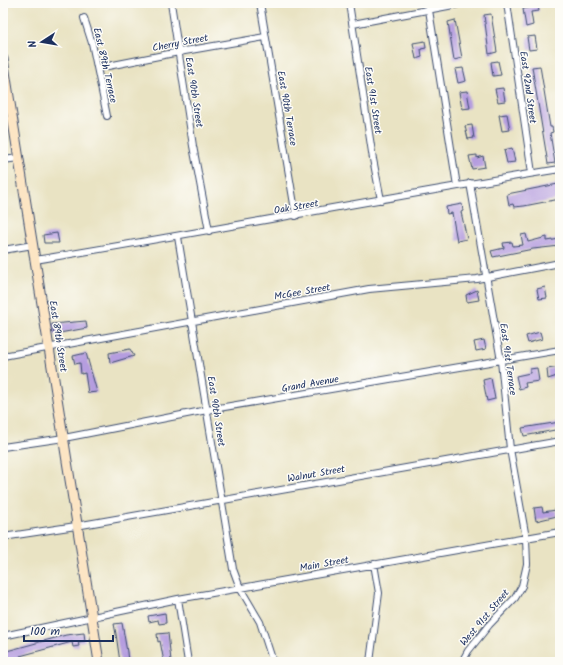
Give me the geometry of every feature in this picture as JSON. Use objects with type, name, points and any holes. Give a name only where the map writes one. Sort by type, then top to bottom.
[{"type":"street","name":"East 90th Street","points":[[171,3],[193,146],[209,231]]},
{"type":"street","name":"East 90th Terrace","points":[[260,3],[296,216]]},
{"type":"street","name":"East 91st Street","points":[[349,3],[381,200]]},
{"type":"street","points":[[352,24],[464,3]]},
{"type":"street","name":"East 92nd Street","points":[[507,3],[532,173]]},
{"type":"street","points":[[429,10],[457,186]]},
{"type":"street","name":"East 89th Terrace","points":[[84,18],[98,68],[107,116]]},
{"type":"street","name":"Cherry Street","points":[[98,68],[266,37]]},
{"type":"street","name":"East 89th Street","points":[[3,59],[4,75],[50,349],[76,526],[99,662]]},
{"type":"street","points":[[3,160],[19,158]]},
{"type":"street","name":"Oak Street","points":[[35,260],[178,237],[470,183],[560,168]]},
{"type":"street","name":"East 91st Terrace","points":[[470,183],[501,361],[510,449],[526,538]]},
{"type":"street","name":"East 90th Street","points":[[178,237],[234,569],[240,588],[260,622],[273,662]]},
{"type":"street","points":[[3,250],[33,245]]},
{"type":"street","name":"McGee Street","points":[[3,356],[50,349],[369,289],[487,277],[560,263]]},
{"type":"street","name":"Grand Avenue","points":[[3,447],[64,438],[207,410],[560,350]]},
{"type":"street","name":"Walnut Street","points":[[3,537],[76,526],[560,441]]},
{"type":"street","name":"Main Street","points":[[3,636],[178,599],[560,532]]},
{"type":"street","name":"West 91st Street","points":[[462,662],[468,651],[489,625],[515,598],[522,586],[527,564],[526,538]]},
{"type":"street","points":[[370,662],[379,593],[374,564]]},
{"type":"street","points":[[178,599],[188,662]]},
{"type":"building","points":[[538,6],[539,11],[531,12],[533,25],[526,27],[523,9]]},
{"type":"building","points":[[491,14],[497,52],[489,54],[484,15]]},
{"type":"building","points":[[455,20],[462,58],[454,60],[448,22]]},
{"type":"building","points":[[535,36],[537,49],[529,50],[527,37]]},
{"type":"building","points":[[425,41],[426,48],[421,49],[422,57],[416,59],[413,43]]},
{"type":"building","points":[[498,61],[501,75],[493,76],[491,62]]},
{"type":"building","points":[[540,66],[550,127],[552,127],[553,132],[550,133],[555,163],[548,164],[532,67]]},
{"type":"building","points":[[463,68],[466,81],[458,83],[455,69]]},
{"type":"building","points":[[503,88],[505,101],[498,102],[495,89]]},
{"type":"building","points":[[467,91],[470,108],[462,109],[459,92]]},
{"type":"building","points":[[507,114],[510,130],[502,131],[499,115]]},
{"type":"building","points":[[472,125],[474,138],[468,139],[465,126]]},
{"type":"building","points":[[512,148],[515,162],[507,163],[504,150]]},
{"type":"building","points":[[477,155],[477,158],[483,156],[485,167],[472,169],[469,156]]},
{"type":"building","points":[[558,184],[560,199],[524,206],[514,207],[513,204],[509,205],[507,194]]},
{"type":"building","points":[[462,204],[463,211],[461,212],[467,239],[457,241],[452,213],[447,214],[446,207]]},
{"type":"building","points":[[57,233],[59,243],[44,243],[43,235]]},
{"type":"building","points":[[526,234],[528,242],[547,237],[547,241],[560,239],[560,246],[533,249],[493,257],[491,251],[504,248],[503,243],[512,242],[513,246],[523,245],[521,235]]},
{"type":"building","points":[[545,287],[547,298],[539,299],[537,289]]},
{"type":"building","points":[[477,290],[479,300],[467,302],[466,295]]},
{"type":"building","points":[[86,321],[87,328],[54,334],[52,324]]},
{"type":"building","points":[[540,332],[542,339],[528,343],[526,336]]},
{"type":"building","points":[[484,340],[486,349],[476,351],[474,342]]},
{"type":"building","points":[[130,349],[134,356],[110,363],[109,353]]},
{"type":"building","points":[[86,353],[97,392],[88,393],[85,373],[81,374],[80,363],[75,364],[73,356]]},
{"type":"building","points":[[560,367],[560,375],[548,379],[547,369]]},
{"type":"building","points":[[537,368],[539,381],[525,383],[526,387],[519,389],[516,376],[530,373],[530,369]]},
{"type":"building","points":[[491,378],[495,399],[487,401],[483,380]]},
{"type":"building","points":[[560,422],[560,429],[524,436],[522,428]]},
{"type":"building","points":[[542,507],[543,512],[556,510],[557,516],[536,521],[534,508]]},
{"type":"building","points":[[165,613],[166,623],[159,624],[158,620],[149,622],[148,616]]},
{"type":"building","points":[[122,623],[128,662],[120,662],[114,624]]},
{"type":"building","points":[[84,633],[85,641],[78,642],[79,646],[73,647],[72,642],[20,656],[21,658],[16,659],[17,662],[3,662],[3,652],[66,635]]},
{"type":"building","points":[[168,633],[171,661],[164,662],[160,641],[158,642],[157,634]]}]
